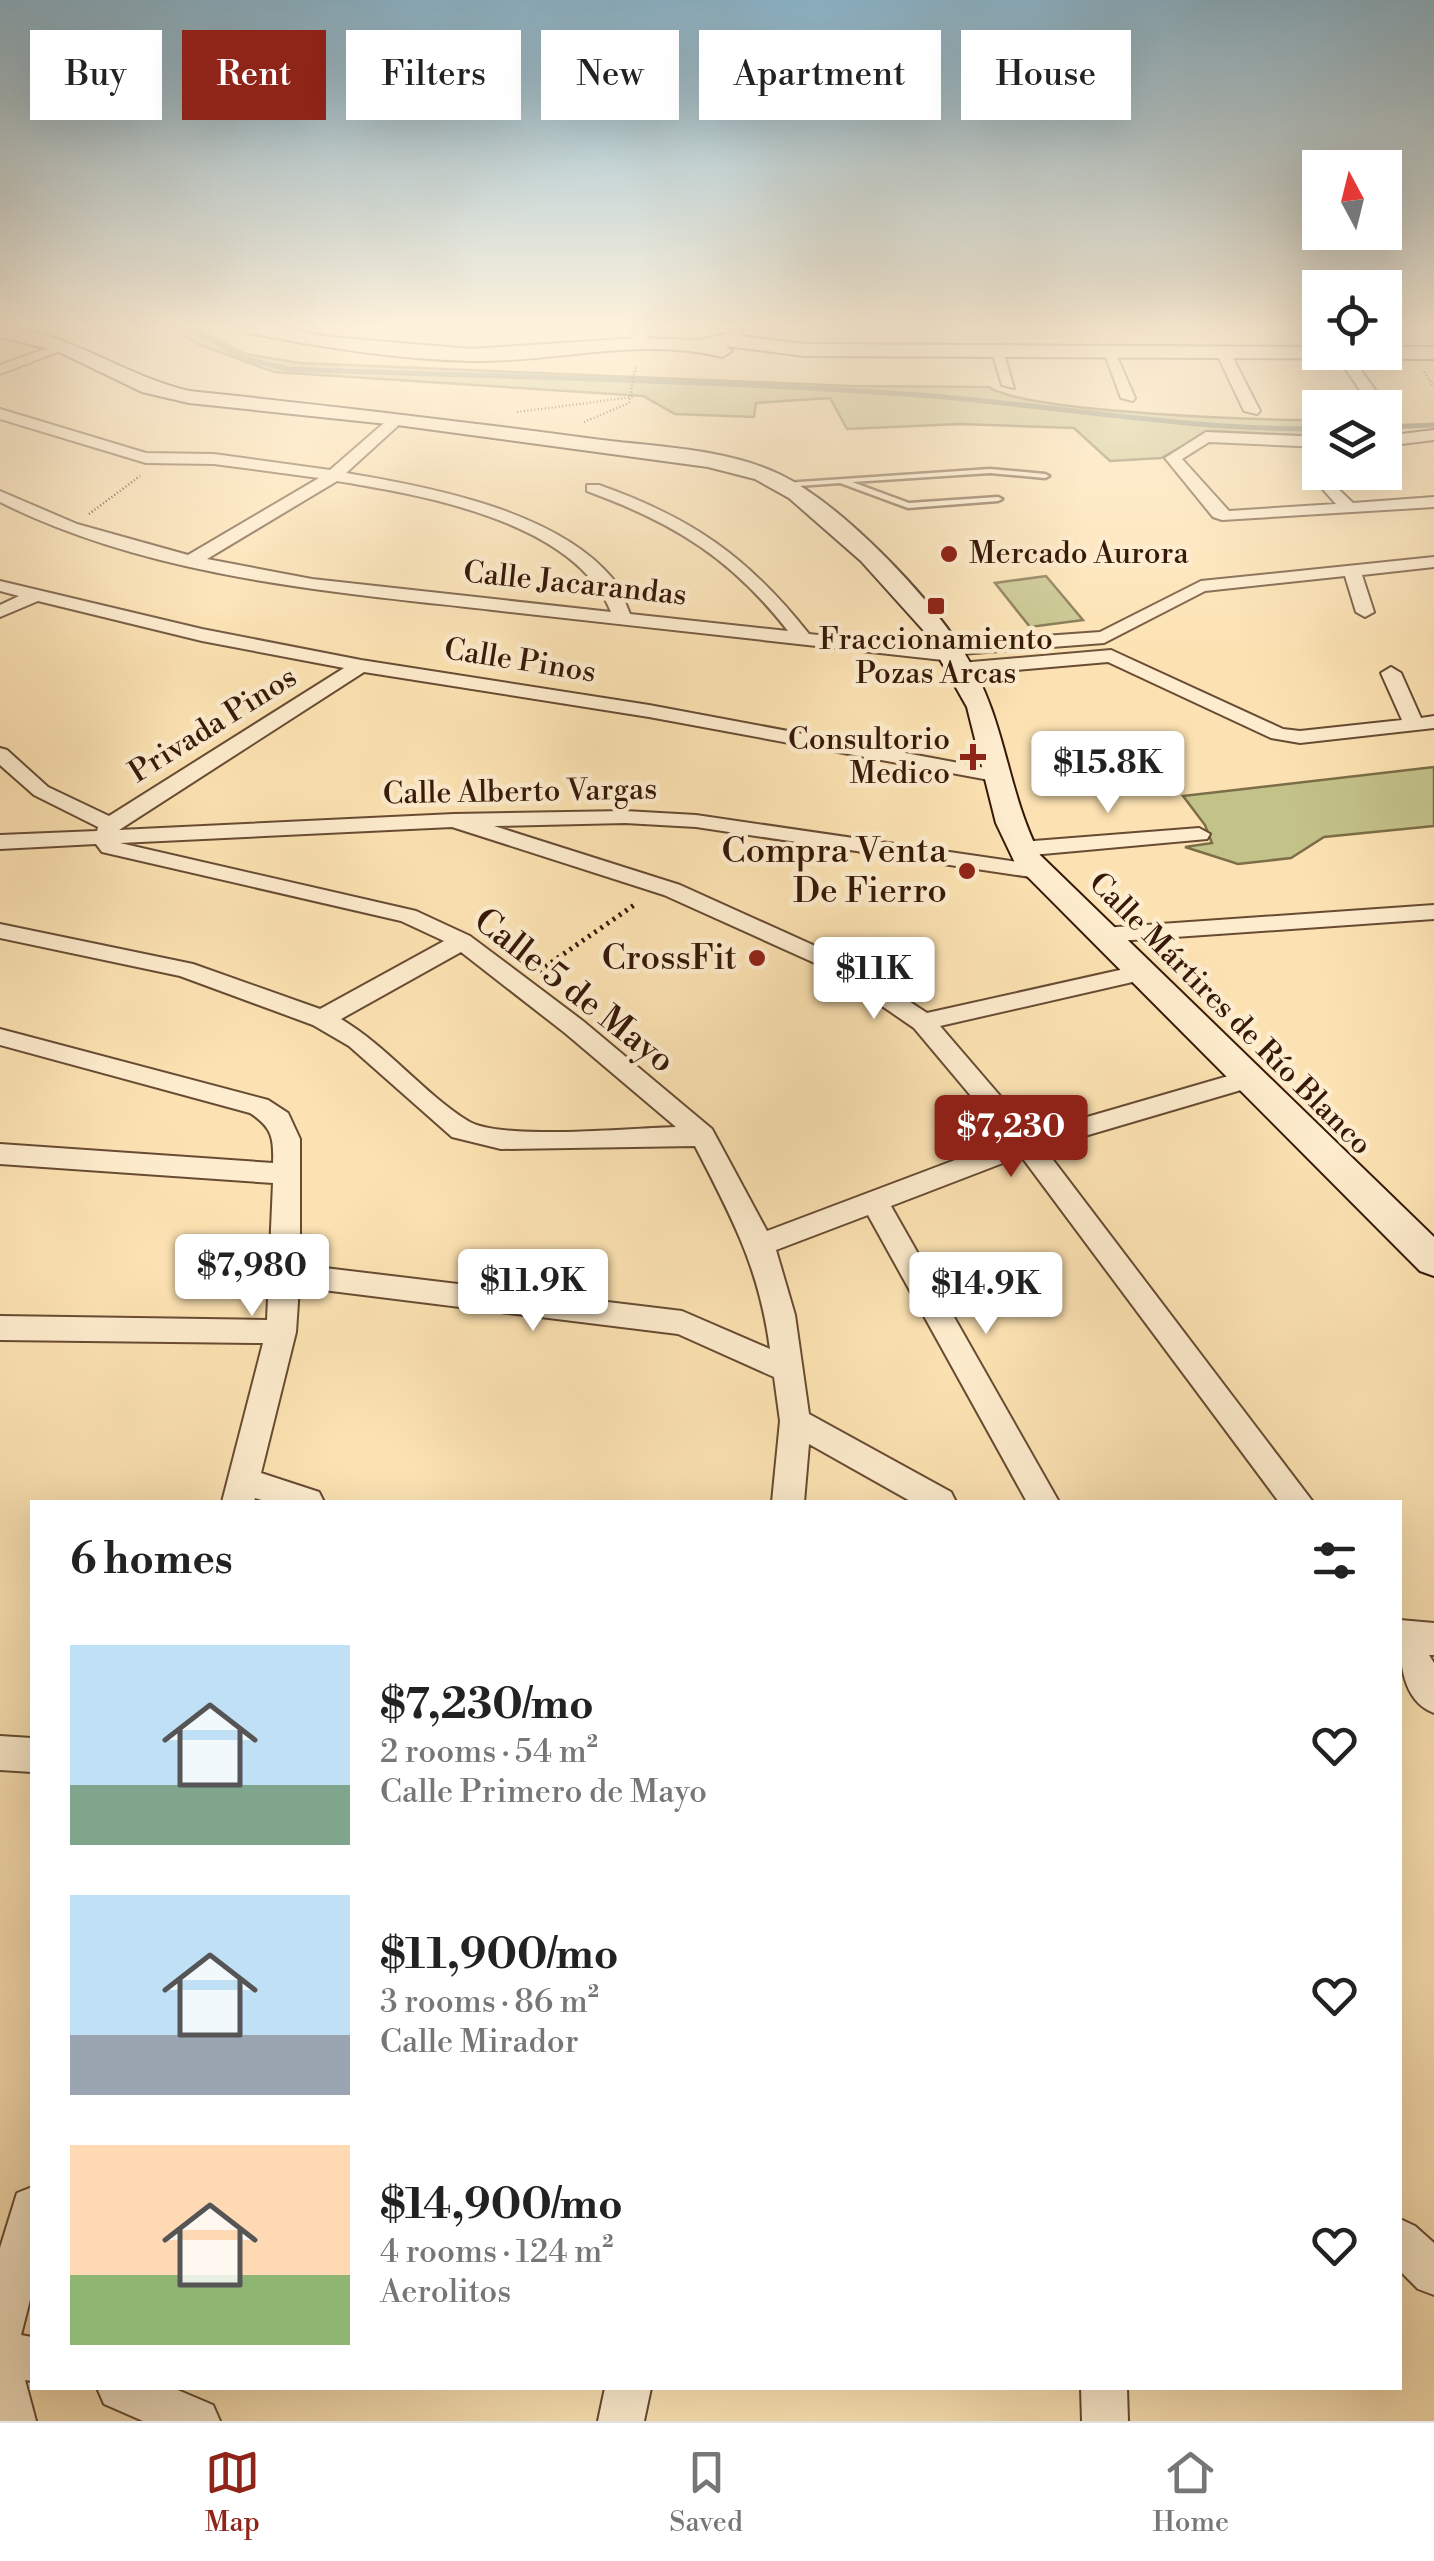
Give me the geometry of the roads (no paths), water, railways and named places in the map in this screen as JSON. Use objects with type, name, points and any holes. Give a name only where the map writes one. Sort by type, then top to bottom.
[{"type":"main road","name":"Calle Mártires de Río Blanco","points":[[551,440],[735,465],[785,485],[843,532],[908,594],[954,657],[980,706],[1029,860],[1434,1261]]},
{"type":"street","points":[[91,440],[162,460],[210,458],[332,477],[462,502],[504,515],[542,533],[580,558],[606,583],[622,617]]},
{"type":"street","points":[[194,559],[273,516],[332,477],[373,440]]},
{"type":"street","points":[[1201,440],[1173,458],[1219,513],[1228,516],[1434,502]]},
{"type":"street","points":[[1274,440],[1302,441]]},
{"type":"street","points":[[593,488],[658,510],[711,540],[767,590],[803,638]]},
{"type":"street","points":[[1333,490],[1350,509]]},
{"type":"street","name":"Calle Jacarandas","points":[[0,496],[40,519],[70,528],[312,584],[954,657]]},
{"type":"street","points":[[954,657],[1104,637],[1201,586],[1434,562]]},
{"type":"street","points":[[1350,568],[1365,612]]},
{"type":"street","name":"Calle Pinos","points":[[0,586],[361,666],[649,710],[1000,776]]},
{"type":"street","points":[[0,612],[33,596]]},
{"type":"street","points":[[954,657],[1111,656],[1278,734],[1300,737],[1424,723],[1392,673]]},
{"type":"street","name":"Privada Pinos","points":[[107,832],[361,666]]},
{"type":"street","name":"Calle 5 de Mayo","points":[[0,754],[42,791],[107,832],[110,847],[408,916],[462,941],[520,984],[703,1136],[760,1245],[780,1315],[795,1421],[788,1500]]},
{"type":"street","name":"Calle Alberto Vargas","points":[[0,842],[107,832],[625,817],[696,821],[1029,860],[1199,834]]},
{"type":"street","points":[[454,820],[661,886],[836,964],[922,1022],[1026,1144],[1295,1500]]},
{"type":"street","points":[[1103,935],[1434,912]]},
{"type":"street","points":[[0,931],[185,970],[322,1019],[358,1040],[462,1130],[501,1140],[703,1136]]},
{"type":"street","points":[[322,1019],[462,941]]},
{"type":"street","points":[[922,1022],[1142,973]]},
{"type":"street","points":[[0,1037],[259,1106],[278,1118],[287,1139],[286,1274],[280,1332],[241,1492],[295,1500]]},
{"type":"street","points":[[760,1245],[1026,1144],[1249,1079]]},
{"type":"street","points":[[0,1154],[288,1174]]},
{"type":"street","points":[[874,1201],[1042,1500]]},
{"type":"street","points":[[286,1274],[682,1323],[787,1370]]},
{"type":"street","points":[[0,1328],[280,1332]]},
{"type":"street","points":[[795,1421],[936,1500]]},
{"type":"street","points":[[1409,1638],[1434,1696]]},
{"type":"street","points":[[0,1753],[30,1755]]},
{"type":"street","points":[[0,2332],[30,2216]]},
{"type":"street","points":[[1402,2243],[1434,2273]]},
{"type":"street","points":[[0,2354],[30,2359]]},
{"type":"street","points":[[0,2374],[12,2421]]},
{"type":"street","points":[[125,2390],[196,2421]]},
{"type":"street","points":[[621,2421],[628,2390]]},
{"type":"street","points":[[1104,2390],[1104,2421]]},
{"type":"lane","points":[[785,485],[990,471],[1045,476]]},
{"type":"lane","points":[[841,481],[903,505],[998,500]]},
{"type":"place","name":"Mercado Aurora","points":[[949,554]]},
{"type":"place","name":"Fraccionamiento Pozas Arcas","points":[[936,606]]},
{"type":"place","name":"Consultorio Medico","points":[[973,757]]},
{"type":"place","name":"Compra Venta De Fierro","points":[[967,871]]},
{"type":"place","name":"CrossFit","points":[[757,958]]}]
